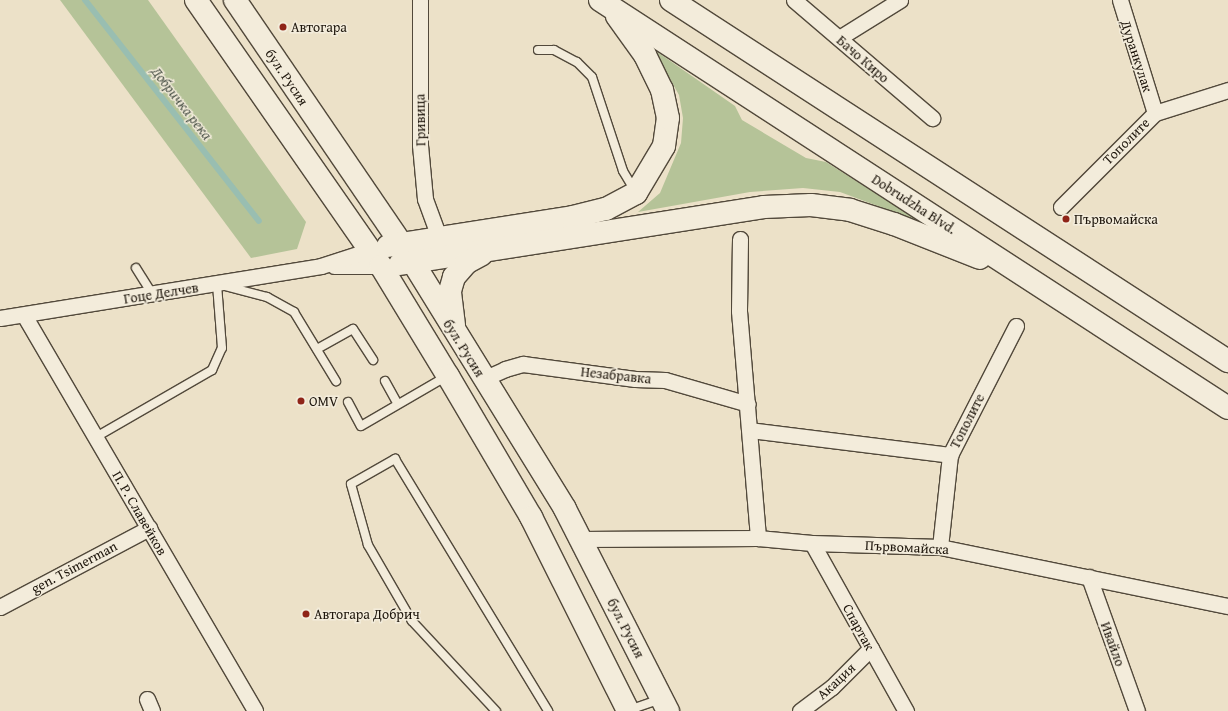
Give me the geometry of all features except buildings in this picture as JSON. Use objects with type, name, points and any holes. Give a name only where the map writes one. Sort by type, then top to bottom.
[{"type":"main road","name":"бул. Русия","points":[[196,0],[376,258],[448,376],[531,517],[627,711]]},
{"type":"main road","name":"бул. Русия","points":[[235,0],[401,243],[457,338],[565,509],[665,705]]},
{"type":"main road","points":[[671,0],[1228,361]]},
{"type":"main road","points":[[376,258],[401,243],[573,217],[606,209],[636,193],[664,146],[668,118],[662,90],[645,55],[604,3]]},
{"type":"main road","name":"Dobrudzha Blvd.","points":[[604,3],[1228,408]]},
{"type":"main road","points":[[376,258],[412,263],[764,207],[811,205],[850,210],[894,224],[1027,277]]},
{"type":"main road","points":[[457,338],[451,305],[454,277],[466,263],[487,251]]},
{"type":"street","name":"Гривица","points":[[420,0],[420,145],[426,199],[439,237]]},
{"type":"street","name":"Бачо Киро","points":[[794,0],[932,118]]},
{"type":"street","points":[[839,38],[900,0]]},
{"type":"street","name":"Дуранкулак","points":[[1120,0],[1155,113]]},
{"type":"street","name":"Тополите","points":[[1061,207],[1155,113],[1228,90]]},
{"type":"street","points":[[740,239],[740,311],[758,538]]},
{"type":"street","name":"Гоце Делчев","points":[[0,318],[376,258]]},
{"type":"street","name":"П. Р. Славейков","points":[[24,314],[255,711]]},
{"type":"street","name":"Тополите","points":[[940,547],[950,455],[1016,326]]},
{"type":"street","name":"Незабравка","points":[[483,379],[505,369],[524,364],[635,379],[665,380],[748,404]]},
{"type":"street","points":[[750,430],[950,455]]},
{"type":"street","name":"gen. Tsimerman","points":[[0,607],[148,528]]},
{"type":"street","name":"Първомайска","points":[[580,539],[758,538],[812,543],[940,547],[1228,606]]},
{"type":"street","name":"Спартак","points":[[812,543],[906,711]]},
{"type":"street","name":"Ивайло","points":[[1089,577],[1138,711]]},
{"type":"street","name":"Акация","points":[[800,711],[832,687],[871,648]]},
{"type":"lane","points":[[538,50],[554,50],[577,62],[592,77],[623,171],[636,193]]},
{"type":"lane","points":[[136,268],[152,294]]},
{"type":"lane","points":[[96,437],[212,370],[222,348],[217,284],[267,297],[294,312],[336,381]]},
{"type":"lane","points":[[317,349],[353,329],[373,360]]},
{"type":"lane","points":[[348,402],[361,426],[448,376]]},
{"type":"lane","points":[[385,381],[398,404]]},
{"type":"lane","points":[[496,711],[412,621],[368,545],[351,484],[395,459],[548,711]]},
{"type":"lane","points":[[627,711],[665,705]]},
{"type":"green space","points":[[60,0],[148,0],[306,222],[297,249],[251,258]]},
{"type":"green space","points":[[653,49],[735,106],[742,120],[806,158],[826,162],[921,222],[840,192],[803,188],[750,192],[638,212],[660,193],[681,143],[683,118],[679,95]]},
{"type":"waterway","name":"Добричка река","points":[[85,0],[259,221]]},
{"type":"place","name":"Aвтогара","points":[[283,27]]},
{"type":"place","name":"Първомайска","points":[[1066,219]]},
{"type":"place","name":"OMV","points":[[301,401]]},
{"type":"place","name":"Автогара Добрич","points":[[306,614]]}]
